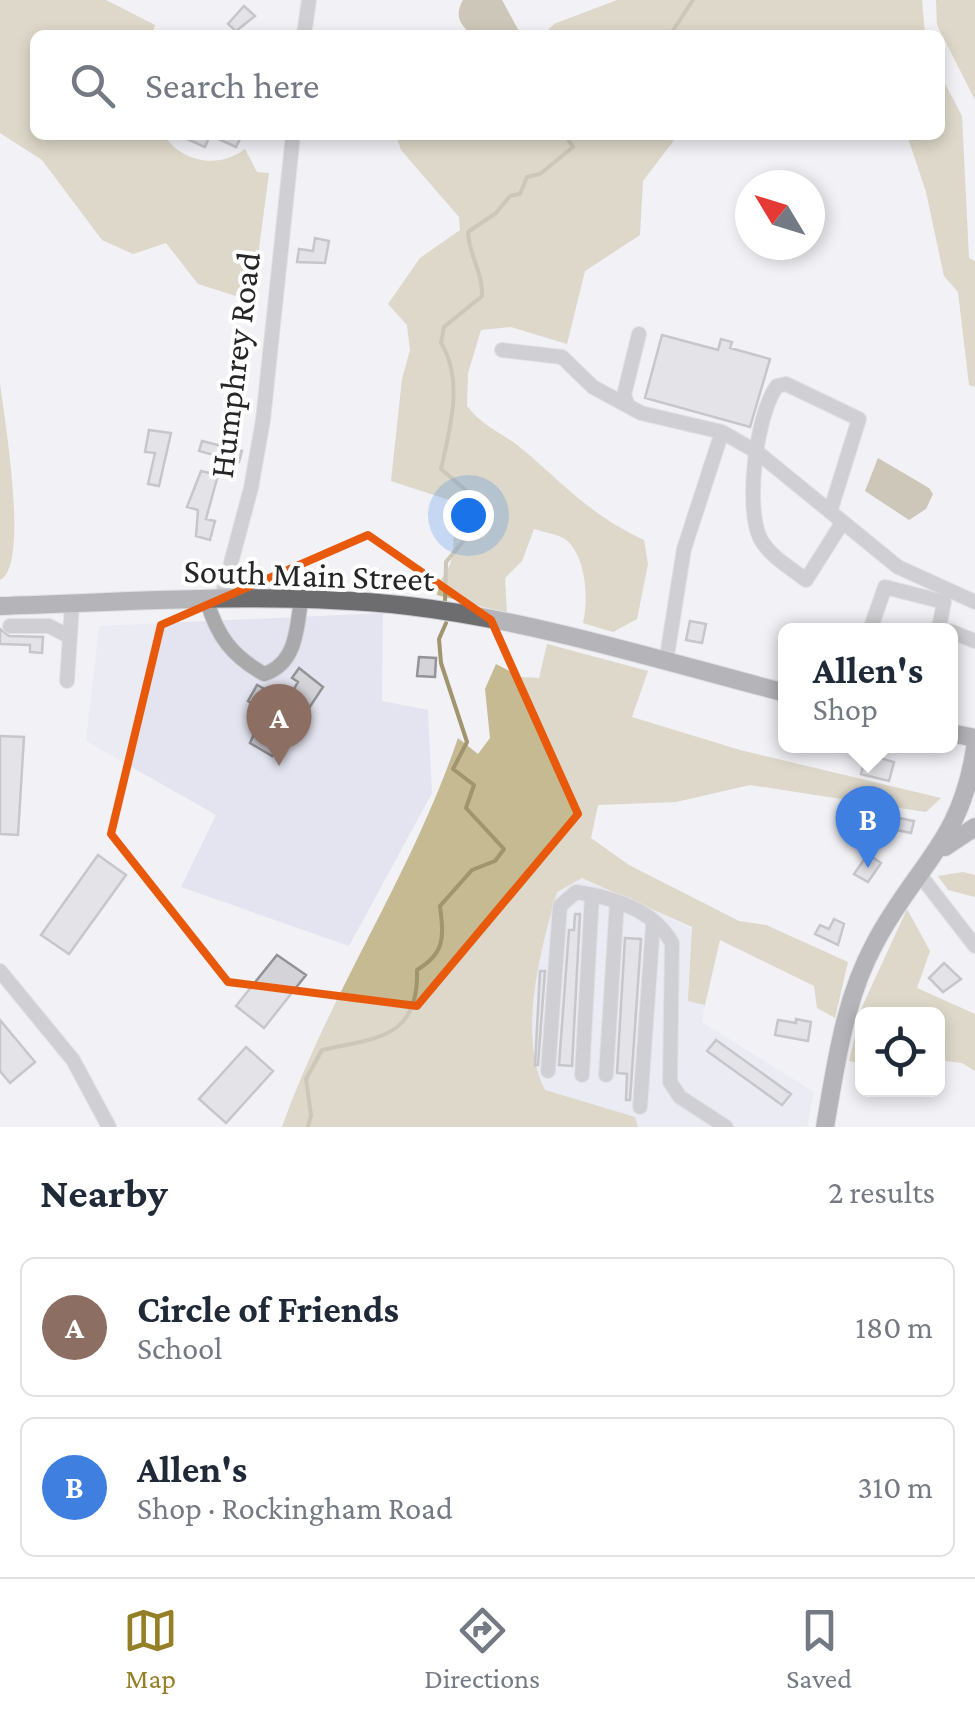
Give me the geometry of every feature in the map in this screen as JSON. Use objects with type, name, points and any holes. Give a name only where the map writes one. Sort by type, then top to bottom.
[{"type":"main road","name":"South Main Street","points":[[0,606],[301,600],[448,612],[778,692]]},
{"type":"main road","points":[[825,1127],[841,1036],[860,974],[885,925],[937,853],[965,802],[975,748]]},
{"type":"main road","points":[[937,853],[975,827]]},
{"type":"street","points":[[305,30],[309,0]]},
{"type":"street","name":"Humphrey Road","points":[[214,601],[261,435],[292,140]]},
{"type":"street","points":[[628,406],[624,395],[639,334]]},
{"type":"street","points":[[502,350],[562,357],[593,386],[641,414],[722,432],[757,452],[898,567],[975,602]]},
{"type":"street","points":[[830,512],[859,419],[786,384],[777,386],[757,452],[754,521],[762,542],[806,580],[842,523]]},
{"type":"street","points":[[666,662],[684,549],[722,432]]},
{"type":"street","points":[[872,623],[885,587],[944,602],[944,623]]},
{"type":"street","points":[[214,601],[215,630],[228,648],[264,674],[287,660],[301,600]]},
{"type":"street","points":[[67,681],[72,604]]},
{"type":"street","points":[[10,626],[49,626],[70,637]]},
{"type":"street","points":[[920,875],[975,946]]},
{"type":"street","points":[[548,1071],[560,906],[576,892],[617,901],[665,930],[672,943],[670,1082],[680,1097],[726,1127]]},
{"type":"street","points":[[582,1075],[592,895]]},
{"type":"street","points":[[606,1075],[617,901]]},
{"type":"street","points":[[640,1106],[654,924]]},
{"type":"street","points":[[0,971],[74,1060],[109,1127]]},
{"type":"highlighted area","points":[[368,535],[491,620],[578,814],[417,1006],[228,982],[111,834],[161,625]]},
{"type":"shaded area","points":[[0,0],[106,0],[155,25],[154,30],[30,30],[30,140],[168,140],[191,157],[213,161],[245,149],[257,172],[269,173],[252,301],[198,284],[166,243],[133,254],[102,240],[42,160],[0,133]]},
{"type":"shaded area","points":[[463,0],[502,0],[518,30],[467,30],[459,11]]},
{"type":"shaded area","points":[[617,0],[922,0],[925,30],[548,30],[554,24]]},
{"type":"shaded area","points":[[936,0],[975,0],[975,100],[945,41],[945,30],[937,25]]},
{"type":"shaded area","points":[[945,84],[962,116],[969,258],[975,261],[975,387],[969,385],[958,292],[944,276],[926,192],[909,140],[945,140]]},
{"type":"shaded area","points":[[398,140],[674,140],[643,181],[640,235],[585,271],[567,344],[511,327],[481,330],[468,373],[467,406],[479,419],[521,448],[593,510],[644,540],[648,564],[637,619],[613,632],[583,623],[584,578],[572,546],[562,537],[534,529],[522,561],[505,578],[507,613],[437,595],[452,554],[452,501],[391,481],[402,379],[410,350],[407,325],[388,304],[420,258],[460,230],[459,217],[401,150]]},
{"type":"shaded area","points":[[0,383],[14,520],[9,569],[0,580]]},
{"type":"shaded area","points":[[878,458],[929,488],[933,494],[926,509],[909,520],[865,491]]},
{"type":"shaded area","points":[[383,613],[382,701],[428,710],[432,793],[349,946],[181,887],[216,815],[86,741],[99,626]]},
{"type":"shaded area","points":[[547,644],[648,671],[632,717],[740,750],[941,798],[926,812],[750,785],[676,802],[598,805],[591,838],[629,865],[739,921],[766,925],[848,962],[835,1018],[817,1008],[814,986],[720,940],[705,1005],[688,1001],[692,927],[582,878],[557,892],[544,939],[532,1018],[537,1068],[545,1090],[635,1117],[638,1127],[282,1127],[323,1028],[418,837],[458,738],[478,754],[490,738],[485,689],[496,664],[521,677],[539,678]]},
{"type":"shaded area","points":[[527,845],[716,942],[702,1022],[814,1092],[807,1127],[606,1127],[438,1046]]},
{"type":"shaded area","points":[[963,872],[975,875],[975,897],[948,890],[938,876]]},
{"type":"shaded area","points":[[907,909],[930,951],[917,988],[975,1014],[975,1071],[962,1063],[945,1061],[945,1007],[862,1007]]},
{"type":"shaded area","points":[[855,1036],[855,1062],[849,1061]]},
{"type":"building","points":[[244,6],[255,16],[237,30],[228,24]]},
{"type":"building","points":[[189,140],[208,140],[205,147]]},
{"type":"building","points":[[221,140],[240,140],[236,147]]},
{"type":"building","points":[[315,238],[329,241],[325,263],[297,262],[299,249],[313,251]]},
{"type":"building","points":[[662,335],[718,350],[721,339],[732,342],[730,348],[770,359],[750,427],[645,398]]},
{"type":"building","points":[[149,430],[171,433],[159,486],[148,484],[155,453],[145,452]]},
{"type":"building","points":[[202,441],[242,451],[239,462],[199,451]]},
{"type":"building","points":[[201,471],[218,475],[206,519],[215,521],[210,540],[196,536],[198,510],[187,507]]},
{"type":"building","points":[[690,621],[706,624],[702,643],[686,640]]},
{"type":"building","points":[[0,629],[9,636],[43,637],[42,653],[30,652],[30,645],[0,644]]},
{"type":"building","points":[[419,657],[436,658],[435,677],[417,676]]},
{"type":"building","points":[[299,668],[323,687],[309,708],[299,702],[272,756],[250,743],[264,711],[248,701],[257,685],[287,701],[298,682],[292,678]]},
{"type":"building","points":[[0,736],[24,737],[18,835],[0,834]]},
{"type":"building","points":[[866,754],[894,762],[889,781],[861,774]]},
{"type":"building","points":[[889,816],[914,821],[911,833],[886,828]]},
{"type":"building","points":[[868,854],[881,863],[868,882],[854,874]]},
{"type":"building","points":[[98,855],[126,875],[69,954],[41,935]]},
{"type":"building","points":[[575,914],[580,914],[572,1066],[559,1065],[569,930],[574,930]]},
{"type":"building","points":[[834,919],[844,924],[838,945],[815,934],[820,925],[829,929]]},
{"type":"building","points":[[625,938],[641,939],[630,1100],[626,1100],[627,1074],[617,1073]]},
{"type":"building","points":[[277,955],[306,975],[264,1028],[236,1006]]},
{"type":"building","points":[[944,963],[961,979],[943,992],[929,978]]},
{"type":"building","points":[[540,971],[545,971],[535,1065]]},
{"type":"building","points":[[796,1019],[811,1022],[808,1041],[775,1035],[778,1020],[796,1023]]},
{"type":"building","points":[[0,1020],[35,1062],[10,1083],[0,1071]]},
{"type":"building","points":[[716,1040],[791,1094],[782,1105],[707,1051]]},
{"type":"building","points":[[246,1047],[273,1071],[226,1123],[199,1099]]},
{"type":"waterway","points":[[673,30],[693,0]]},
{"type":"waterway","points":[[445,602],[446,562],[484,516],[468,492],[441,469],[453,389],[448,357],[441,343],[444,327],[482,296],[468,232],[496,213],[510,196],[520,194],[527,177],[540,174],[573,147],[568,140]]},
{"type":"waterway","points":[[308,1127],[311,1115],[306,1079],[322,1050],[376,1038],[402,1022],[416,993],[417,970],[438,951],[440,906],[472,870],[495,861],[504,849],[466,808],[474,785],[453,769],[467,742],[441,663],[439,639],[446,623]]},
{"type":"place","name":"Circle of Friends","points":[[279,766]]},
{"type":"place","name":"Allen's","points":[[868,868]]}]
